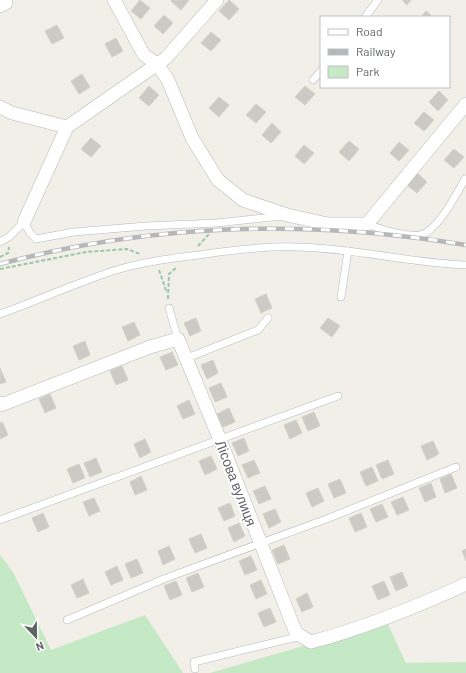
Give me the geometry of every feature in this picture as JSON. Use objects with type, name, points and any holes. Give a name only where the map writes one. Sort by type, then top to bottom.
[{"type":"street","points":[[114,0],[144,55],[157,64],[168,80],[192,138],[218,180],[243,200],[287,215],[328,224],[367,224],[466,104]]},
{"type":"street","points":[[24,222],[67,127],[166,58],[217,0]]},
{"type":"street","points":[[0,107],[12,113],[67,127]]},
{"type":"street","points":[[0,403],[1,405],[150,347],[178,339]]},
{"type":"street","name":"Лісова вулиця","points":[[178,339],[220,440],[296,633],[301,636]]},
{"type":"street","points":[[301,636],[311,642],[342,634],[466,584]]},
{"type":"lane","points":[[366,16],[378,0]]},
{"type":"lane","points":[[313,80],[320,72]]},
{"type":"lane","points":[[367,224],[386,231],[404,234],[426,233],[436,224],[465,179]]},
{"type":"lane","points":[[0,242],[9,237],[24,222],[30,233],[36,239],[74,232],[146,226],[217,223],[287,215]]},
{"type":"lane","points":[[0,314],[31,303],[69,286],[117,270],[155,261],[236,250],[297,247],[348,251],[421,262],[466,265]]},
{"type":"lane","points":[[341,297],[348,251]]},
{"type":"lane","points":[[169,308],[178,339]]},
{"type":"lane","points":[[187,358],[258,330],[268,318]]},
{"type":"lane","points":[[0,520],[338,396]]},
{"type":"lane","points":[[67,620],[166,578],[260,544],[456,467]]},
{"type":"lane","points":[[195,669],[194,662],[301,636]]},
{"type":"path","points":[[0,270],[86,252],[127,249],[155,261],[167,293]]},
{"type":"green space","points":[[0,555],[13,572],[51,650],[145,615],[183,673],[0,673]]},
{"type":"green space","points":[[387,622],[406,663],[466,662],[466,673],[210,673]]},
{"type":"building","points":[[140,0],[150,8],[141,19],[131,11]]},
{"type":"building","points":[[189,0],[181,10],[171,1]]},
{"type":"building","points":[[229,0],[239,9],[229,20],[219,11]]},
{"type":"building","points":[[402,0],[411,0],[407,5]]},
{"type":"building","points":[[426,11],[432,16],[422,16]]},
{"type":"building","points":[[164,15],[173,23],[163,34],[154,26]]},
{"type":"building","points":[[57,25],[64,38],[52,44],[45,31]]},
{"type":"building","points":[[211,32],[221,40],[211,51],[201,43]]},
{"type":"building","points":[[116,38],[123,51],[112,57],[105,44]]},
{"type":"building","points":[[82,74],[90,87],[79,94],[71,81]]},
{"type":"building","points":[[149,86],[159,95],[149,106],[139,98]]},
{"type":"building","points":[[305,86],[315,94],[305,105],[295,97]]},
{"type":"building","points":[[439,91],[448,100],[438,111],[429,102]]},
{"type":"building","points":[[219,97],[229,105],[219,117],[209,108]]},
{"type":"building","points":[[256,104],[266,112],[256,123],[246,115]]},
{"type":"building","points":[[424,112],[434,120],[424,131],[414,123]]},
{"type":"building","points":[[272,123],[281,132],[271,143],[262,135]]},
{"type":"building","points":[[91,138],[101,146],[91,157],[81,149]]},
{"type":"building","points":[[349,141],[359,149],[349,161],[339,152]]},
{"type":"building","points":[[399,142],[409,150],[399,161],[390,153]]},
{"type":"building","points":[[304,145],[314,153],[304,164],[295,156]]},
{"type":"building","points":[[454,149],[464,157],[454,168],[444,160]]},
{"type":"building","points":[[417,173],[427,182],[417,193],[407,185]]},
{"type":"building","points":[[266,294],[272,308],[261,313],[255,299]]},
{"type":"building","points":[[196,318],[201,331],[190,336],[184,323]]},
{"type":"building","points":[[328,318],[340,326],[332,337],[320,328]]},
{"type":"building","points":[[134,322],[140,335],[128,341],[122,327]]},
{"type":"building","points":[[85,341],[90,355],[79,360],[73,346]]},
{"type":"building","points":[[172,352],[178,365],[166,370],[160,357]]},
{"type":"building","points":[[213,360],[218,373],[207,379],[201,365]]},
{"type":"building","points":[[122,366],[128,380],[116,385],[110,371]]},
{"type":"building","points":[[0,368],[6,382],[0,384]]},
{"type":"building","points":[[221,383],[227,397],[215,402],[209,388]]},
{"type":"building","points":[[50,394],[56,408],[45,413],[39,399]]},
{"type":"building","points":[[189,400],[195,414],[183,419],[177,406]]},
{"type":"building","points":[[229,408],[235,422],[223,427],[217,414]]},
{"type":"building","points":[[314,412],[320,426],[308,431],[302,417]]},
{"type":"building","points":[[296,420],[302,433],[290,439],[284,425]]},
{"type":"building","points":[[2,422],[8,435],[0,439],[0,423]]},
{"type":"building","points":[[244,438],[249,451],[238,456],[232,443]]},
{"type":"building","points":[[145,439],[151,452],[140,458],[134,444]]},
{"type":"building","points":[[433,441],[439,454],[427,460],[421,446]]},
{"type":"building","points":[[211,456],[217,469],[205,475],[199,461]]},
{"type":"building","points":[[96,458],[102,472],[90,477],[84,463]]},
{"type":"building","points":[[254,460],[260,473],[248,478],[242,465]]},
{"type":"building","points":[[388,460],[394,474],[382,479],[376,465]]},
{"type":"building","points":[[79,464],[85,478],[73,483],[67,469]]},
{"type":"building","points":[[372,467],[378,481],[366,486],[360,472]]},
{"type":"building","points":[[451,474],[457,488],[445,493],[440,479]]},
{"type":"building","points":[[141,476],[147,490],[135,495],[130,482]]},
{"type":"building","points":[[340,479],[346,493],[334,498],[328,484]]},
{"type":"building","points":[[431,483],[436,497],[425,502],[419,488]]},
{"type":"building","points":[[265,486],[271,499],[259,504],[253,491]]},
{"type":"building","points":[[318,488],[324,501],[312,507],[306,493]]},
{"type":"building","points":[[403,497],[409,510],[397,515],[391,502]]},
{"type":"building","points":[[94,498],[100,511],[89,516],[83,502]]},
{"type":"building","points":[[230,503],[235,516],[224,521],[218,508]]},
{"type":"building","points":[[382,504],[388,517],[376,522],[370,509]]},
{"type":"building","points":[[275,509],[281,522],[269,528],[263,514]]},
{"type":"building","points":[[43,513],[49,527],[38,532],[32,518]]},
{"type":"building","points":[[361,513],[367,527],[355,532],[349,518]]},
{"type":"building","points":[[239,523],[245,536],[234,542],[228,528]]},
{"type":"building","points":[[201,534],[207,548],[195,553],[189,539]]},
{"type":"building","points":[[284,545],[290,559],[278,564],[272,550]]},
{"type":"building","points":[[169,546],[175,559],[163,565],[158,551]]},
{"type":"building","points":[[466,549],[466,561],[462,551]]},
{"type":"building","points":[[251,556],[257,570],[245,575],[239,561]]},
{"type":"building","points":[[137,559],[143,573],[131,578],[125,564]]},
{"type":"building","points":[[117,566],[123,580],[111,585],[105,572]]},
{"type":"building","points":[[402,572],[408,586],[396,591],[390,577]]},
{"type":"building","points":[[198,573],[204,587],[192,592],[186,578]]},
{"type":"building","points":[[83,579],[89,593],[77,598],[71,585]]},
{"type":"building","points":[[261,580],[267,594],[256,599],[250,585]]},
{"type":"building","points":[[176,581],[182,595],[170,600],[164,586]]},
{"type":"building","points":[[384,581],[390,595],[378,600],[372,586]]},
{"type":"building","points":[[307,593],[313,607],[302,612],[296,599]]},
{"type":"building","points":[[270,608],[276,622],[264,627],[258,613]]},
{"type":"railway","points":[[0,264],[58,250],[116,240],[174,233],[232,229],[349,231],[466,245]]}]
